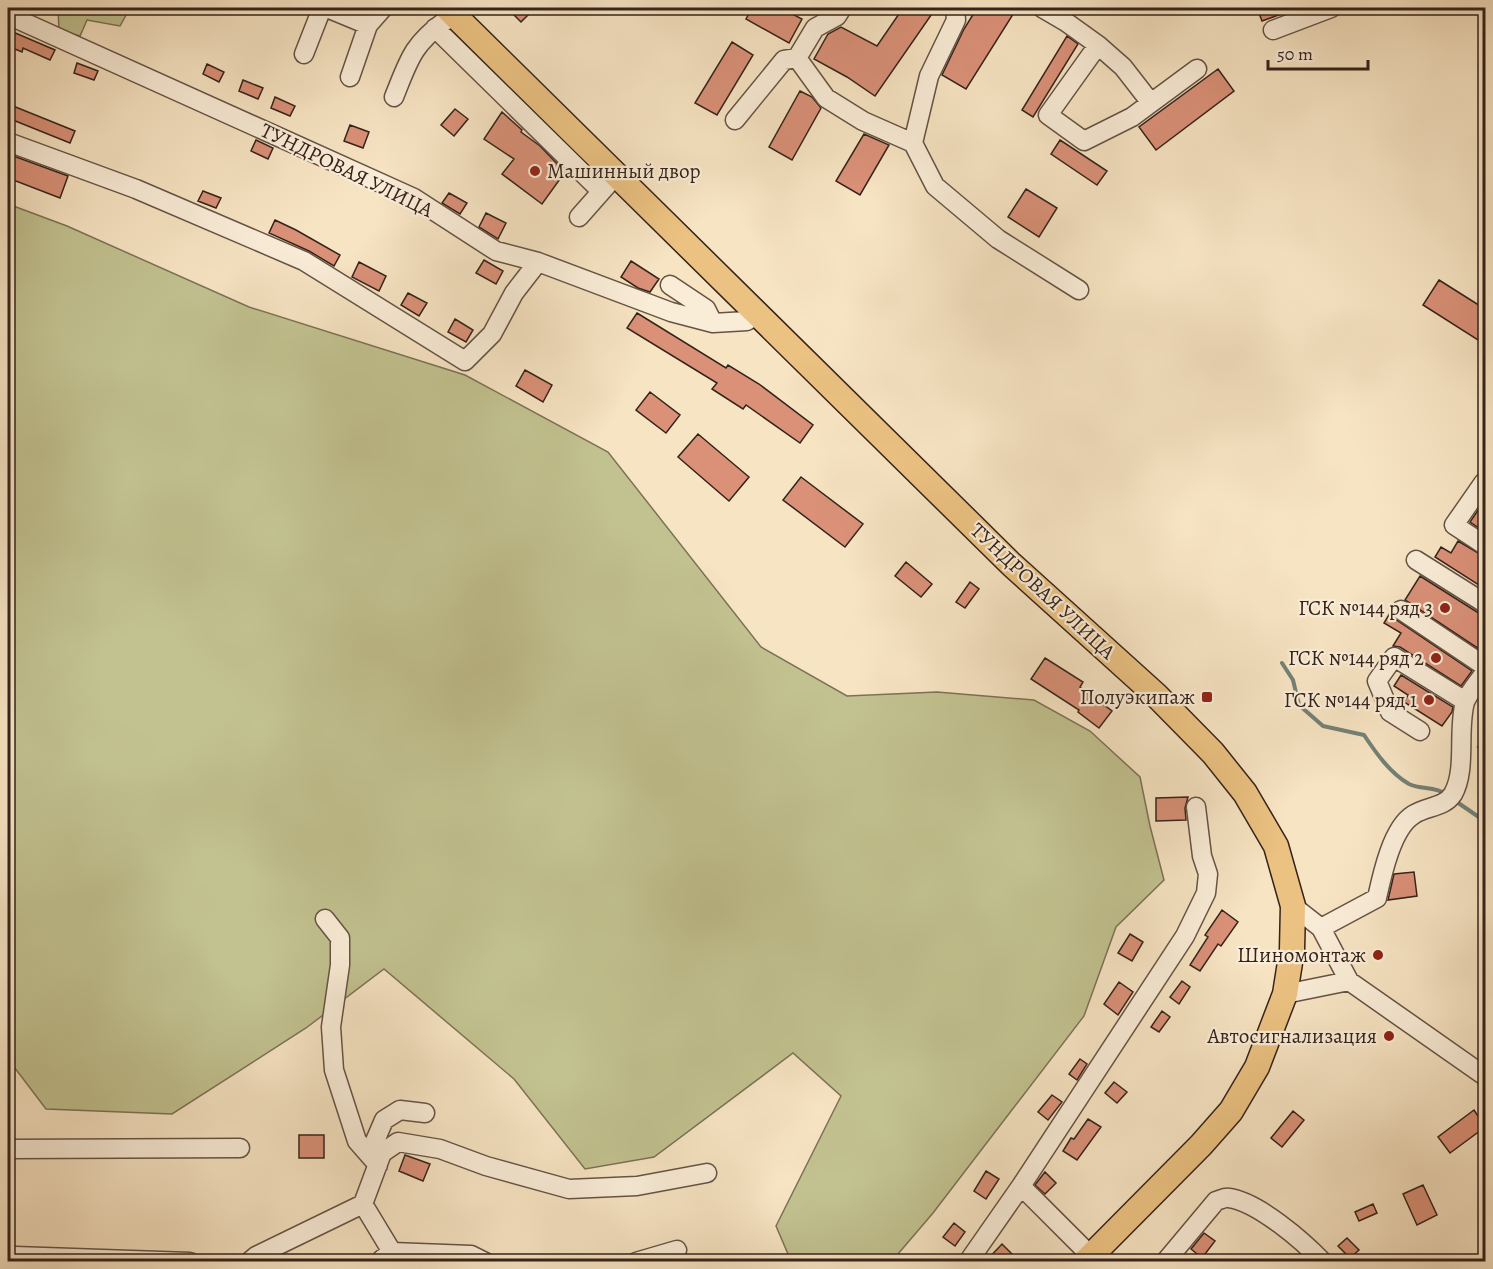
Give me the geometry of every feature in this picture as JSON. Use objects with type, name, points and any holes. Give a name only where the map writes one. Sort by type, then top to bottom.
[{"type":"main road","name":"ТУНДРОВАЯ УЛИЦА","points":[[445,17],[609,184],[757,314],[1011,564],[1156,695],[1213,753],[1245,794],[1276,846],[1293,906],[1292,950],[1285,994],[1257,1067],[1231,1111],[1088,1259]]},
{"type":"street","points":[[304,54],[322,8]]},
{"type":"street","points":[[327,8],[368,25]]},
{"type":"street","points":[[350,77],[368,25],[383,8]]},
{"type":"street","points":[[797,58],[815,28],[837,16],[842,8]]},
{"type":"street","points":[[913,143],[929,76],[956,20],[955,8]]},
{"type":"street","points":[[1042,8],[1066,22],[1123,66],[1151,103]]},
{"type":"street","points":[[1273,30],[1331,8]]},
{"type":"street","name":"ТУНДРОВАЯ УЛИЦА","points":[[8,15],[414,198],[496,251],[538,262],[671,312],[713,323],[747,321],[757,314]]},
{"type":"street","points":[[394,97],[414,49],[445,17]]},
{"type":"street","points":[[1098,45],[1048,115],[1084,141],[1132,117],[1197,69]]},
{"type":"street","points":[[735,120],[784,60],[797,58]]},
{"type":"street","points":[[797,58],[826,98],[863,122],[913,143],[935,186],[998,239],[1079,290]]},
{"type":"street","points":[[8,142],[136,189],[304,261],[465,361],[492,334],[514,293],[538,262]]},
{"type":"street","points":[[579,217],[609,184]]},
{"type":"street","points":[[670,285],[706,309],[713,323]]},
{"type":"street","points":[[1485,482],[1454,525],[1485,546]]},
{"type":"street","points":[[1416,560],[1485,604]]},
{"type":"street","points":[[1401,610],[1485,667]]},
{"type":"street","points":[[1420,731],[1390,712],[1377,681],[1394,657],[1466,701]]},
{"type":"street","points":[[1321,928],[1377,898],[1384,867],[1400,831],[1412,815],[1450,798],[1460,775],[1460,744],[1466,701],[1485,671]]},
{"type":"street","points":[[968,1262],[1021,1186],[1185,936],[1206,893],[1208,874],[1202,856],[1196,807]]},
{"type":"street","points":[[1293,906],[1321,928],[1349,981],[1485,1077]]},
{"type":"street","points":[[325,919],[340,938],[340,965],[331,1027],[334,1070],[357,1141],[380,1159]]},
{"type":"street","points":[[1285,994],[1349,981]]},
{"type":"street","points":[[380,1159],[375,1141],[384,1120],[400,1110],[425,1113]]},
{"type":"street","points":[[249,1262],[256,1256],[363,1204],[380,1159],[398,1142],[440,1149],[486,1166],[568,1189],[637,1186],[707,1173]]},
{"type":"street","points":[[8,1149],[240,1148]]},
{"type":"street","points":[[1021,1186],[1088,1259]]},
{"type":"street","points":[[1165,1262],[1216,1201],[1228,1197],[1274,1220],[1304,1242],[1323,1262]]},
{"type":"street","points":[[363,1204],[387,1257],[471,1255],[485,1262]]},
{"type":"street","points":[[636,1262],[677,1250]]},
{"type":"street","points":[[10,1258],[190,1262]]},
{"type":"green space","points":[[58,8],[130,8],[120,26],[87,20],[80,36],[59,30]]},
{"type":"green space","points":[[8,204],[67,226],[249,307],[465,375],[608,452],[761,647],[847,696],[937,692],[1034,700],[1090,731],[1140,777],[1164,880],[1116,927],[1084,1016],[933,1213],[892,1261],[791,1261],[776,1226],[841,1096],[793,1053],[654,1157],[585,1169],[514,1079],[384,969],[306,1028],[172,1114],[46,1109],[8,1059]]},
{"type":"building","points":[[507,8],[535,8],[521,22]]},
{"type":"building","points":[[752,8],[781,8],[802,19],[789,43],[746,19]]},
{"type":"building","points":[[903,8],[936,8],[875,96],[814,59],[828,34],[841,27],[877,46]]},
{"type":"building","points":[[977,8],[1017,8],[966,89],[942,75]]},
{"type":"building","points":[[1257,8],[1295,8],[1295,9],[1262,21]]},
{"type":"building","points":[[13,32],[55,50],[50,60],[23,48],[22,52],[8,46]]},
{"type":"building","points":[[1067,36],[1078,44],[1033,117],[1022,110]]},
{"type":"building","points":[[732,42],[753,55],[717,115],[695,103]]},
{"type":"building","points":[[77,63],[98,71],[94,80],[74,73]]},
{"type":"building","points":[[207,64],[224,72],[219,82],[203,74]]},
{"type":"building","points":[[1218,69],[1234,91],[1156,150],[1139,127]]},
{"type":"building","points":[[243,80],[263,88],[258,99],[239,91]]},
{"type":"building","points":[[800,91],[812,97],[821,108],[792,160],[769,147]]},
{"type":"building","points":[[275,97],[295,106],[290,116],[271,108]]},
{"type":"building","points":[[13,106],[75,131],[70,143],[8,118]]},
{"type":"building","points":[[455,109],[468,119],[454,136],[441,125]]},
{"type":"building","name":"Машинный двор","points":[[502,112],[565,172],[542,204],[502,174],[514,159],[484,139]]},
{"type":"building","points":[[350,125],[369,132],[363,148],[344,141]]},
{"type":"building","points":[[864,134],[889,145],[860,195],[836,181]]},
{"type":"building","points":[[256,140],[273,148],[268,159],[251,151]]},
{"type":"building","points":[[1060,140],[1107,171],[1097,185],[1051,154]]},
{"type":"building","points":[[8,154],[68,176],[60,198],[8,178]]},
{"type":"building","points":[[1026,189],[1057,208],[1039,237],[1008,217]]},
{"type":"building","points":[[203,191],[221,198],[216,208],[198,201]]},
{"type":"building","points":[[449,193],[467,203],[460,214],[442,203]]},
{"type":"building","points":[[486,213],[506,223],[498,239],[479,227]]},
{"type":"building","points":[[275,220],[340,255],[334,266],[309,251],[269,233]]},
{"type":"building","points":[[484,260],[503,271],[496,284],[476,273]]},
{"type":"building","points":[[631,261],[659,279],[650,292],[638,288],[621,277]]},
{"type":"building","points":[[359,262],[386,276],[379,291],[352,277]]},
{"type":"building","points":[[1439,280],[1485,309],[1485,328],[1478,340],[1423,305]]},
{"type":"building","points":[[408,293],[427,303],[419,316],[401,305]]},
{"type":"building","points":[[637,313],[726,368],[728,365],[759,384],[813,425],[800,443],[746,405],[743,409],[712,389],[717,383],[627,328]]},
{"type":"building","points":[[455,319],[473,330],[466,342],[448,332]]},
{"type":"building","points":[[525,370],[552,385],[543,402],[516,386]]},
{"type":"building","points":[[650,392],[680,415],[666,433],[636,410]]},
{"type":"building","points":[[698,434],[749,477],[729,501],[678,457]]},
{"type":"building","points":[[801,477],[863,524],[845,547],[783,500]]},
{"type":"building","points":[[1485,500],[1485,532],[1470,522]]},
{"type":"building","points":[[1458,541],[1485,557],[1485,589],[1435,557],[1441,547],[1451,553]]},
{"type":"building","points":[[906,562],[932,584],[921,597],[895,576]]},
{"type":"building","name":"ГСК №144 ряд 3","points":[[1420,576],[1485,617],[1485,653],[1405,600]]},
{"type":"building","points":[[970,582],[979,589],[965,608],[956,602]]},
{"type":"building","name":"ГСК №144 ряд 2","points":[[1390,613],[1395,619],[1472,671],[1461,686],[1400,647],[1393,646],[1401,633],[1384,623]]},
{"type":"building","points":[[1045,658],[1083,682],[1080,687],[1112,711],[1099,728],[1078,712],[1079,710],[1031,679]]},
{"type":"building","name":"ГСК №144 ряд 1","points":[[1401,675],[1453,707],[1442,726],[1404,702],[1408,695],[1394,686]]},
{"type":"building","points":[[1188,797],[1185,808],[1186,820],[1156,821],[1156,798]]},
{"type":"building","points":[[1414,872],[1417,896],[1388,900],[1394,874]]},
{"type":"building","points":[[1222,910],[1238,922],[1221,946],[1218,944],[1200,971],[1190,965],[1208,937],[1205,935]]},
{"type":"building","points":[[1130,934],[1143,942],[1132,961],[1118,953]]},
{"type":"building","points":[[1182,981],[1190,987],[1179,1004],[1170,997]]},
{"type":"building","points":[[1119,982],[1133,992],[1118,1015],[1104,1004]]},
{"type":"building","points":[[1162,1011],[1170,1017],[1159,1032],[1151,1027]]},
{"type":"building","points":[[1080,1059],[1087,1064],[1077,1080],[1069,1074]]},
{"type":"building","points":[[1114,1082],[1127,1092],[1117,1103],[1105,1093]]},
{"type":"building","points":[[1052,1095],[1062,1102],[1048,1120],[1038,1112]]},
{"type":"building","points":[[1474,1110],[1485,1127],[1450,1153],[1438,1137]]},
{"type":"building","points":[[1293,1111],[1304,1120],[1282,1147],[1271,1138]]},
{"type":"building","points":[[1088,1119],[1101,1127],[1077,1160],[1063,1151]]},
{"type":"building","points":[[299,1135],[324,1135],[324,1158],[299,1158]]},
{"type":"building","points":[[405,1155],[430,1164],[423,1181],[399,1171]]},
{"type":"building","points":[[986,1171],[999,1179],[986,1199],[974,1191]]},
{"type":"building","points":[[1045,1172],[1056,1183],[1045,1194],[1035,1185]]},
{"type":"building","points":[[1423,1185],[1437,1215],[1417,1225],[1403,1194]]},
{"type":"building","points":[[1373,1204],[1377,1213],[1359,1221],[1355,1212]]},
{"type":"building","points":[[954,1223],[965,1232],[955,1246],[943,1237]]},
{"type":"building","points":[[1204,1233],[1215,1241],[1202,1258],[1191,1249]]},
{"type":"building","points":[[1347,1238],[1359,1250],[1350,1258],[1338,1246]]},
{"type":"building","points":[[1002,1244],[1020,1262],[985,1262]]},
{"type":"waterway","points":[[1282,663],[1293,680],[1299,705],[1323,726],[1364,735],[1384,762],[1402,779],[1414,786],[1446,794]]},
{"type":"waterway","points":[[1454,800],[1486,822]]},
{"type":"place","name":"Машинный двор","points":[[535,171]]},
{"type":"place","name":"ГСК №144 ряд 3","points":[[1445,608]]},
{"type":"place","name":"ГСК №144 ряд 2","points":[[1436,658]]},
{"type":"place","name":"Полуэкипаж","points":[[1207,697]]},
{"type":"place","name":"ГСК №144 ряд 1","points":[[1429,700]]},
{"type":"place","name":"Шиномонтаж","points":[[1378,955]]},
{"type":"place","name":"Автосигнализация","points":[[1389,1036]]}]
